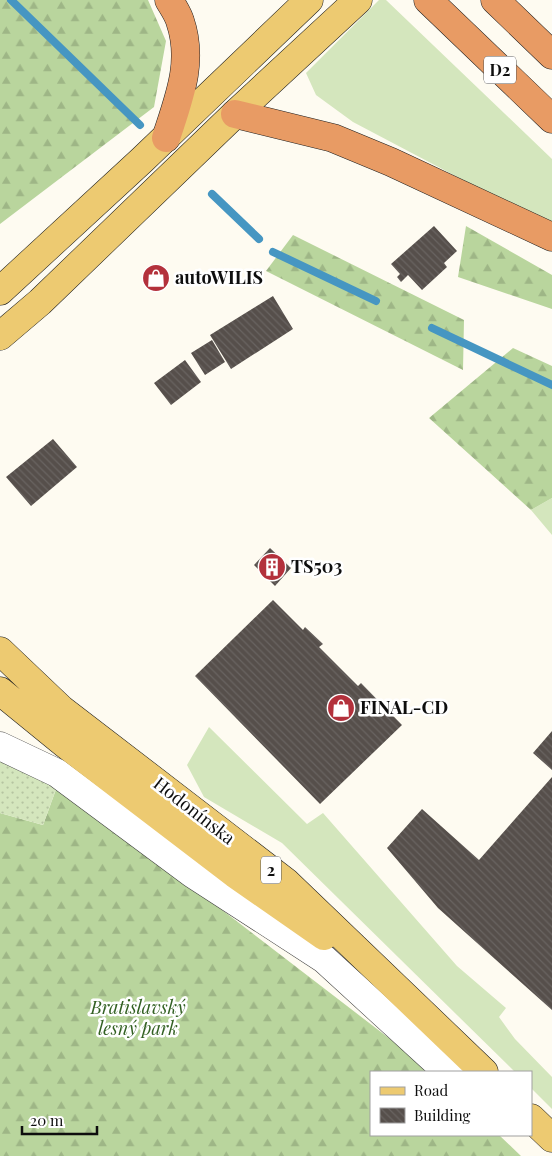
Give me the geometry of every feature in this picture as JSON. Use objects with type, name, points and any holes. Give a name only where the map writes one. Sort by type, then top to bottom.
[{"type":"highway","points":[[166,138],[185,80],[186,51],[180,20],[169,0]]},
{"type":"highway","name":"D2","points":[[428,0],[552,119]]},
{"type":"highway","name":"D2","points":[[494,0],[552,55]]},
{"type":"highway","points":[[234,114],[333,138],[391,162],[552,237]]},
{"type":"main road","points":[[0,291],[166,138],[309,0]]},
{"type":"main road","points":[[0,336],[48,295],[234,114],[358,0]]},
{"type":"main road","name":"Hodonínska","points":[[0,651],[61,709],[286,882],[483,1071]]},
{"type":"main road","name":"Hodonínska","points":[[0,691],[235,874],[384,975]]},
{"type":"main road","points":[[532,1119],[552,1138]]},
{"type":"lane","points":[[0,746],[57,773],[193,874],[324,958],[443,1068],[452,1071]]},
{"type":"green space","points":[[0,0],[148,0],[166,41],[154,107],[0,224]]},
{"type":"green space","points":[[379,0],[386,0],[552,159],[552,227],[353,122],[316,95],[306,73]]},
{"type":"green space","points":[[466,226],[552,275],[552,309],[458,277]]},
{"type":"green space","points":[[293,235],[464,320],[463,370],[266,271]]},
{"type":"green space","points":[[513,348],[552,366],[552,498],[531,510],[429,418]]},
{"type":"green space","points":[[552,498],[552,535],[531,510]]},
{"type":"green space","points":[[209,727],[307,824],[323,813],[457,966],[506,1008],[499,1017],[515,1039],[552,1077],[552,1109],[532,1089],[532,1071],[514,1071],[282,843],[204,797],[187,765]]},
{"type":"green space","points":[[0,757],[58,784],[43,825],[0,813]]},
{"type":"green space","name":"Bratislavský lesný park","points":[[58,784],[432,1071],[370,1071],[370,1136],[500,1136],[521,1156],[0,1156],[0,813],[43,825]]},
{"type":"building","points":[[434,226],[457,251],[444,263],[447,267],[422,290],[408,275],[401,282],[397,277],[400,274],[391,264]]},
{"type":"building","points":[[273,296],[293,329],[231,369],[210,335]]},
{"type":"building","points":[[212,340],[225,362],[205,375],[191,353]]},
{"type":"building","points":[[185,360],[201,382],[171,405],[154,383]]},
{"type":"building","points":[[53,439],[77,467],[31,506],[6,477]]},
{"type":"building","name":"TS503","points":[[270,548],[291,568],[275,586],[254,565]]},
{"type":"building","points":[[273,600],[303,630],[305,627],[323,644],[319,647],[358,686],[361,683],[402,725],[320,804],[195,676]]},
{"type":"building","points":[[552,731],[552,770],[533,753]]},
{"type":"building","points":[[552,777],[552,1010],[438,908],[387,848],[422,809],[479,860]]},
{"type":"waterway","points":[[11,0],[140,125]]},
{"type":"waterway","points":[[212,194],[259,239]]},
{"type":"waterway","points":[[273,252],[376,301]]},
{"type":"waterway","points":[[432,328],[552,385]]},
{"type":"place","name":"autoWILIS","points":[[156,278]]},
{"type":"place","name":"TS503","points":[[272,567]]},
{"type":"place","name":"FINAL-CD","points":[[341,708]]}]
